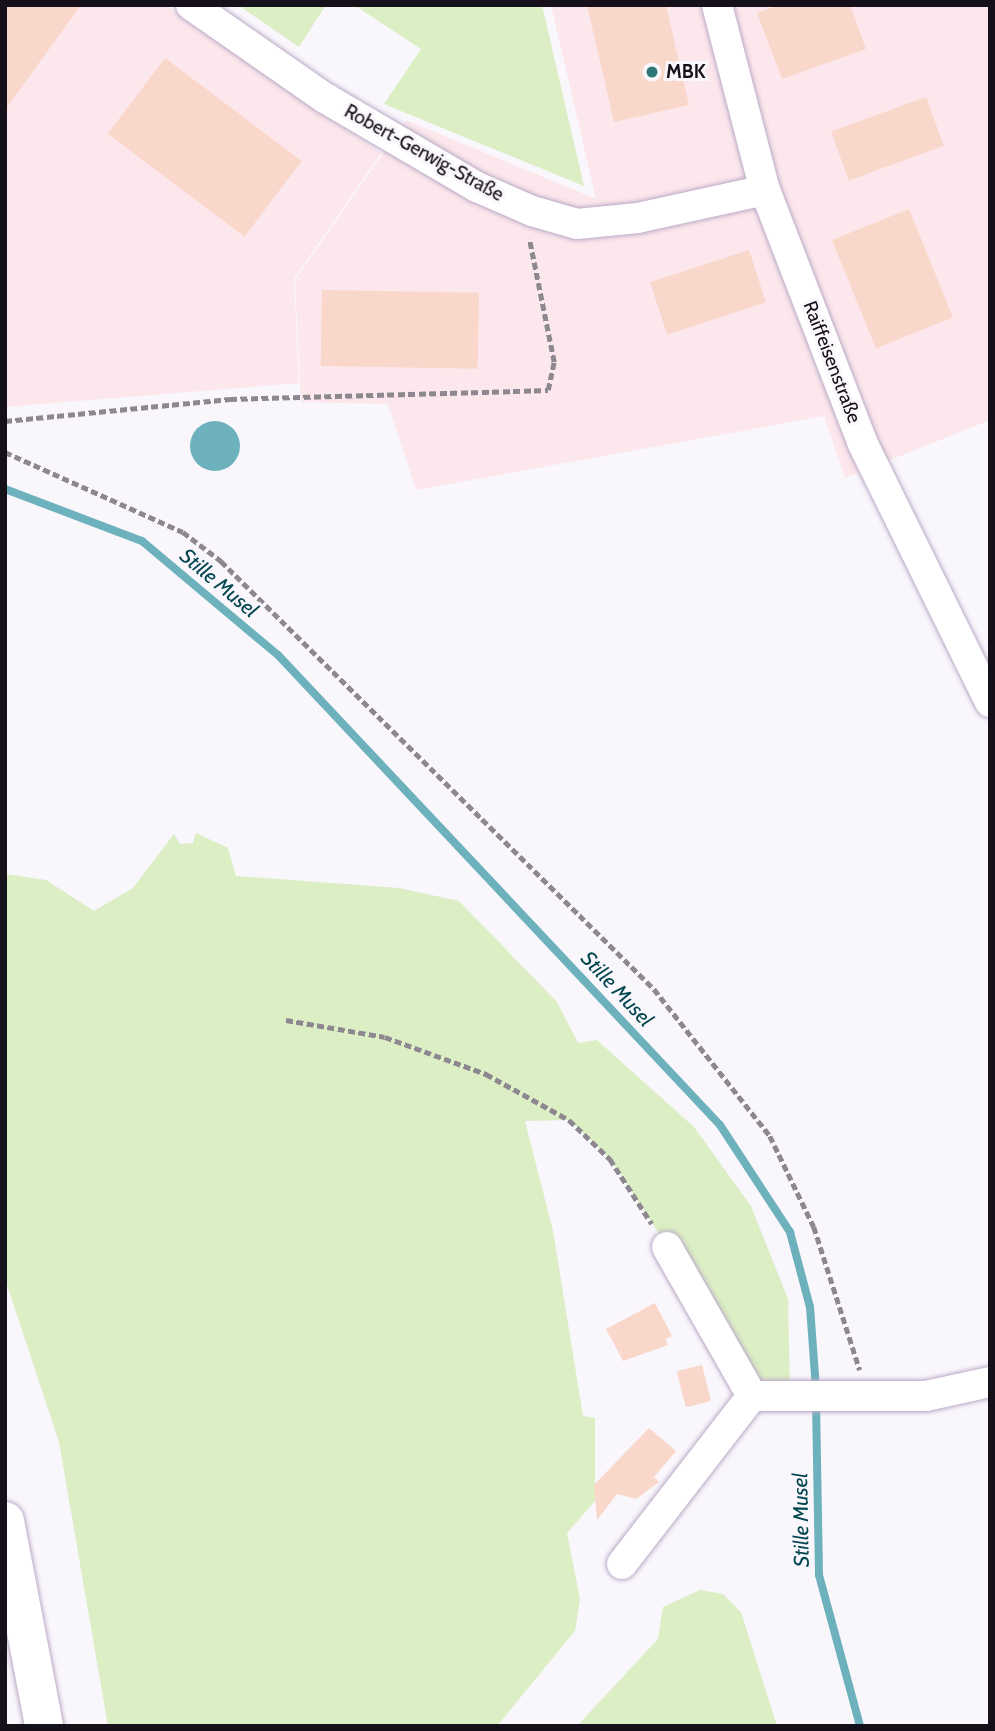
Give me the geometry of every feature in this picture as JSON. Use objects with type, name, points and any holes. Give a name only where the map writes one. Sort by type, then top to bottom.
[{"type":"highway","points":[[5,1521],[44,1726]]},
{"type":"street","name":"Robert-Gerwig-Straße","points":[[191,5],[325,98],[477,187],[577,224],[638,218],[765,190]]},
{"type":"street","name":"Raiffeisenstraße","points":[[717,5],[765,190],[862,442],[990,702]]},
{"type":"street","points":[[667,1247],[752,1396]]},
{"type":"street","points":[[752,1396],[926,1396],[990,1382]]},
{"type":"street","points":[[622,1564],[752,1396]]},
{"type":"path","points":[[5,421],[230,399],[548,390],[554,362],[523,206]]},
{"type":"path","points":[[5,452],[183,532],[221,561],[654,989],[770,1136],[814,1227],[855,1395]]},
{"type":"path","points":[[286,1020],[385,1037],[486,1074],[569,1120],[610,1159],[667,1247]]},
{"type":"shaded area","points":[[5,5],[166,5],[381,153],[294,279],[299,383],[5,407]]},
{"type":"shaded area","points":[[551,5],[990,5],[990,420],[845,478],[824,416],[416,490],[388,404],[301,402],[295,280],[406,120],[596,199]]},
{"type":"green space","points":[[238,5],[326,5],[299,47]]},
{"type":"green space","points":[[354,5],[542,5],[584,186],[384,104],[421,49]]},
{"type":"green space","points":[[196,833],[228,848],[236,876],[399,888],[459,901],[557,1002],[578,1043],[597,1040],[694,1127],[751,1206],[788,1299],[790,1391],[754,1379],[610,1159],[569,1120],[525,1121],[553,1231],[583,1416],[595,1418],[595,1501],[567,1533],[580,1599],[575,1631],[497,1726],[108,1726],[59,1442],[5,1279],[5,874],[46,880],[94,911],[133,888],[174,834],[180,844],[193,843]]},
{"type":"green space","points":[[700,1590],[723,1594],[741,1612],[777,1726],[577,1726],[658,1639],[663,1607]]},
{"type":"water","points":[[215,421],[233,428],[240,446],[233,464],[215,471],[197,464],[190,446],[197,428]]},
{"type":"building","points":[[5,5],[81,5],[5,110]]},
{"type":"building","points":[[587,5],[666,5],[689,105],[614,122]]},
{"type":"building","points":[[779,5],[850,5],[866,49],[782,79],[757,13]]},
{"type":"building","points":[[165,58],[302,161],[244,237],[108,134]]},
{"type":"building","points":[[926,97],[944,146],[849,180],[831,132]]},
{"type":"building","points":[[909,209],[953,317],[876,349],[832,240]]},
{"type":"building","points":[[749,250],[766,302],[667,334],[650,282]]},
{"type":"building","points":[[322,290],[479,293],[478,369],[321,366]]},
{"type":"building","points":[[655,1303],[672,1336],[665,1339],[668,1345],[623,1361],[606,1329]]},
{"type":"building","points":[[702,1365],[711,1401],[686,1407],[677,1371]]},
{"type":"building","points":[[649,1428],[676,1451],[654,1477],[659,1482],[636,1499],[617,1494],[597,1520],[594,1485]]},
{"type":"waterway","name":"Stille Musel","points":[[5,489],[142,541],[278,655],[720,1125],[790,1232],[810,1307],[816,1389]]},
{"type":"waterway","name":"Stille Musel","points":[[816,1402],[819,1575],[860,1726]]},
{"type":"place","name":"MBK","points":[[652,72]]}]
